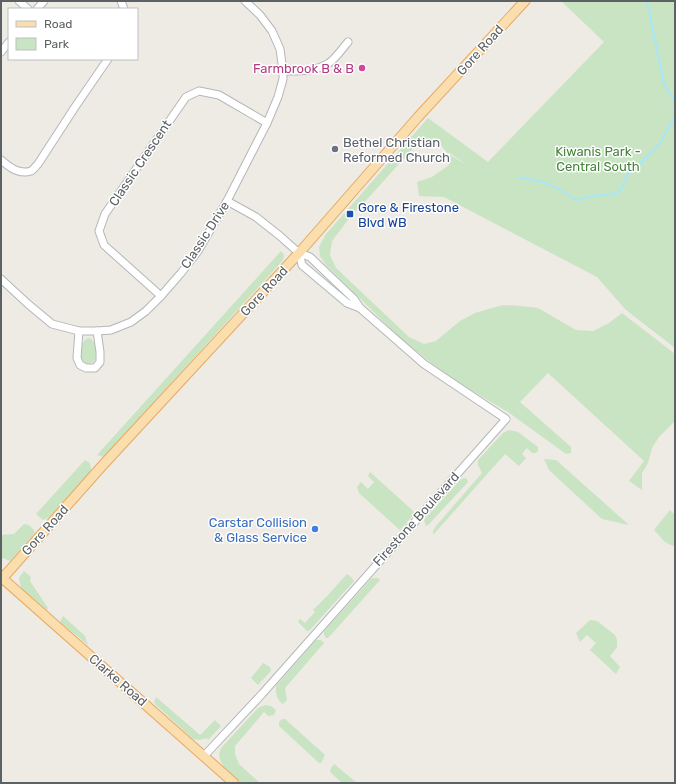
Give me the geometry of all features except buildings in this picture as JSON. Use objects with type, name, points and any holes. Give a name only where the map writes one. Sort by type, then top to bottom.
[{"type":"main road","name":"Gore Road","points":[[1,579],[102,466],[299,253],[418,117],[525,1]]},
{"type":"main road","name":"Clarke Road","points":[[1,579],[234,783]]},
{"type":"street","points":[[19,1],[27,8]]},
{"type":"street","name":"Classic Drive","points":[[1,279],[52,324],[79,332],[111,330],[131,322],[146,311],[161,296],[198,251],[227,201],[267,123],[278,97],[283,71],[280,49],[272,31],[260,15],[245,1]]},
{"type":"street","points":[[283,71],[315,69],[329,63],[338,55],[348,42]]},
{"type":"street","points":[[1,52],[8,43]]},
{"type":"street","points":[[1,160],[15,170],[22,172],[32,171],[107,60]]},
{"type":"street","name":"Classic Crescent","points":[[161,296],[104,245],[99,231],[105,214],[186,97],[199,91],[219,95],[267,123]]},
{"type":"street","name":"Firestone Boulevard","points":[[204,756],[264,691],[506,419],[424,364],[360,308],[354,299],[310,257],[299,253],[256,218],[227,201]]},
{"type":"street","name":"Firestone Boulevard","points":[[299,253],[302,264],[347,304],[360,308]]},
{"type":"street","points":[[79,332],[77,358],[80,366],[95,368],[100,362],[97,331]]},
{"type":"green space","name":"Kiwanis Park - Central South","points":[[561,1],[675,1],[675,348],[626,310],[597,277],[444,197],[419,196],[417,182],[432,177],[449,165],[449,154],[468,166],[450,153],[447,153],[437,140],[428,140],[418,143],[351,216],[332,241],[330,255],[336,268],[409,337],[424,344],[436,341],[460,321],[475,313],[503,305],[538,308],[576,330],[593,331],[609,323],[622,313],[675,354],[675,421],[659,437],[652,448],[648,463],[642,473],[642,490],[629,481],[644,461],[548,373],[520,402],[571,447],[571,453],[566,454],[508,412],[457,382],[430,362],[399,337],[326,265],[320,256],[319,247],[326,234],[428,118],[488,162],[604,42]]},
{"type":"green space","points":[[281,251],[284,255],[283,260],[104,457],[97,455]]},
{"type":"green space","points":[[89,338],[94,343],[96,358],[93,362],[88,364],[81,360],[81,353],[84,341]]},
{"type":"green space","points":[[509,430],[518,432],[538,447],[538,451],[536,453],[532,453],[527,448],[522,454],[526,458],[519,466],[505,454],[433,535],[433,531],[436,526],[482,473],[478,465],[478,460],[503,433]]},
{"type":"green space","points":[[544,459],[556,460],[629,525],[602,519],[549,470]]},
{"type":"green space","points":[[85,460],[90,465],[91,473],[48,518],[43,520],[36,514]]},
{"type":"green space","points":[[370,472],[412,510],[414,514],[400,530],[359,493],[357,487],[361,482],[368,489],[374,482],[368,476]]},
{"type":"green space","points":[[466,478],[468,482],[426,526],[424,520],[461,479]]},
{"type":"green space","points":[[670,510],[675,515],[675,547],[665,542],[654,530]]},
{"type":"green space","points":[[24,524],[30,526],[35,533],[10,561],[3,558],[1,560],[1,535],[14,534]]},
{"type":"green space","points":[[24,571],[31,577],[30,581],[48,608],[47,610],[22,589],[19,578]]},
{"type":"green space","points":[[347,574],[354,581],[309,631],[307,631],[298,621],[300,619],[305,623],[315,612],[313,610]]},
{"type":"green space","points":[[373,578],[380,580],[328,638],[326,638],[324,631]]},
{"type":"green space","points":[[63,616],[85,636],[88,645],[60,622]]},
{"type":"green space","points":[[590,620],[597,621],[615,635],[617,647],[610,656],[620,667],[616,674],[590,650],[596,643],[587,635],[580,642],[576,633]]},
{"type":"green space","points":[[316,640],[321,640],[324,643],[285,688],[287,700],[283,704],[277,696],[276,686]]},
{"type":"green space","points":[[263,663],[270,667],[271,671],[258,685],[251,678]]},
{"type":"green space","points":[[156,697],[200,735],[215,720],[221,726],[208,740],[207,738],[199,740],[193,739],[154,703]]},
{"type":"green space","points":[[265,705],[271,706],[276,710],[274,715],[268,716],[264,712],[235,746],[235,754],[239,764],[260,783],[242,783],[225,768],[220,759],[219,753],[221,748],[258,708]]},
{"type":"green space","points":[[282,719],[285,719],[325,755],[321,763],[319,763],[279,726],[279,722]]},
{"type":"green space","points":[[334,764],[357,783],[342,783],[330,772]]},
{"type":"waterway","points":[[647,1],[664,84],[675,102]]},
{"type":"waterway","points":[[518,178],[536,180],[549,184],[577,200],[598,195],[611,195],[620,191],[628,174],[661,142],[675,117]]},
{"type":"place","name":"Farmbrook B & B","points":[[362,68]]},
{"type":"place","name":"Bethel Christian Reformed Church","points":[[335,149]]},
{"type":"place","name":"Gore & Firestone Blvd WB","points":[[350,214]]},
{"type":"place","name":"Carstar Collision & Glass Service","points":[[315,529]]}]
